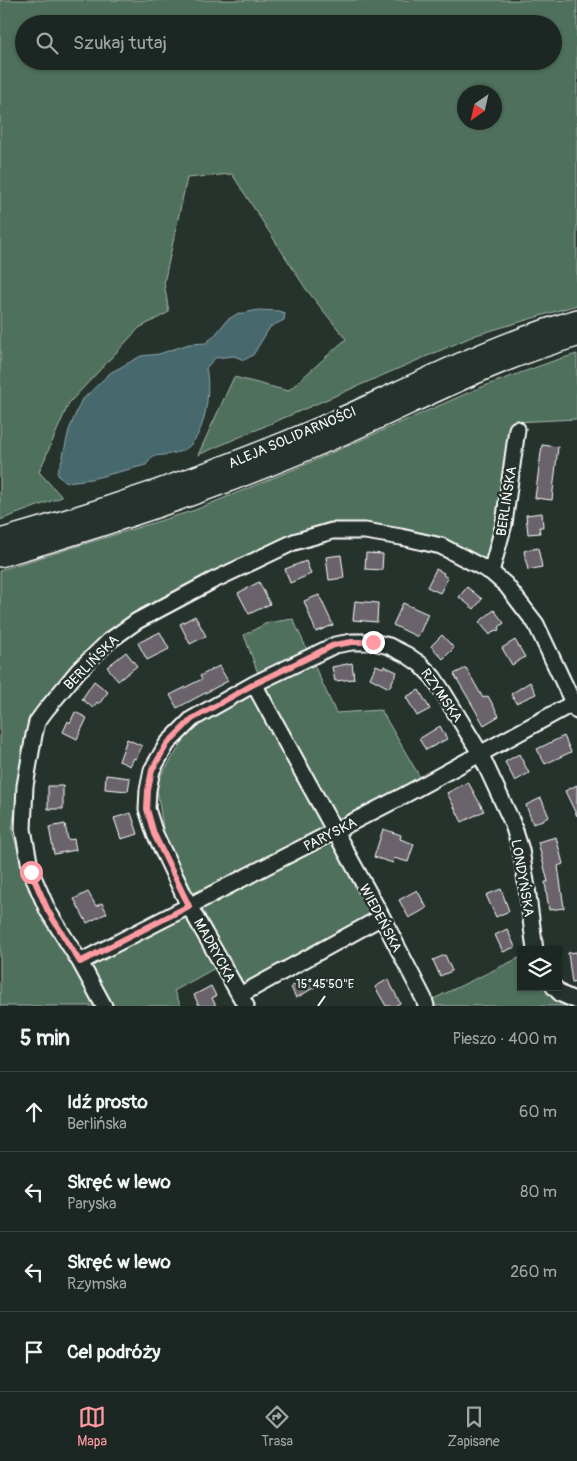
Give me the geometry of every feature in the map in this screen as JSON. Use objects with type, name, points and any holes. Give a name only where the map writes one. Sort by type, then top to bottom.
[{"type":"main road","name":"ALEJA SOLIDARNOŚCI","points":[[0,539],[102,508],[205,473],[322,426],[494,348],[577,319]]},
{"type":"main road","name":"ALEJA SOLIDARNOŚCI","points":[[0,557],[108,525],[212,489],[329,441],[481,372],[577,337]]},
{"type":"street","name":"BERLIŃSKA","points":[[491,572],[504,524],[517,429]]},
{"type":"street","name":"BERLIŃSKA","points":[[104,1006],[80,962],[48,911],[31,872],[22,829],[24,786],[37,722],[78,671],[109,641],[137,621],[212,581],[294,542],[332,531],[365,531],[441,546],[491,572],[510,590],[536,624],[576,705]]},
{"type":"street","name":"RZYMSKA","points":[[189,906],[154,834],[147,809],[152,770],[167,744],[192,719],[254,684],[334,645],[352,642],[373,642],[389,646],[407,654],[432,677],[480,753]]},
{"type":"street","points":[[254,684],[334,831]]},
{"type":"street","name":"PARYSKA","points":[[80,962],[410,792],[480,753],[576,705]]},
{"type":"street","name":"LONDYŃSKA","points":[[480,753],[512,822],[520,850],[534,946]]},
{"type":"street","name":"WIEDEŃSKA","points":[[334,831],[382,917],[426,1006]]},
{"type":"street","name":"MADRYCKA","points":[[189,906],[243,1000],[382,917]]},
{"type":"street","points":[[558,991],[577,1001]]},
{"type":"green space","points":[[0,0],[577,0],[577,305],[476,335],[198,455],[234,377],[288,391],[346,339],[306,289],[232,174],[187,178],[164,283],[169,312],[139,328],[69,403],[39,472],[62,497],[0,520]]},
{"type":"green space","points":[[577,354],[577,419],[514,422],[491,564],[444,540],[402,529],[354,524],[133,616],[38,709],[26,733],[12,830],[29,891],[97,1006],[0,1006],[0,570],[195,510],[302,466],[479,388]]},
{"type":"green space","points":[[293,619],[336,713],[381,710],[421,779],[326,828],[372,914],[241,985],[164,835],[156,783],[195,723],[259,676],[244,635],[267,623]]},
{"type":"green space","points":[[185,914],[215,968],[174,991],[181,1006],[112,1006],[88,967]]},
{"type":"green space","points":[[517,959],[517,991],[552,991],[571,1006],[429,1006],[429,1001]]},
{"type":"water","points":[[259,310],[285,313],[284,320],[270,327],[253,355],[244,360],[234,356],[215,358],[206,368],[208,388],[206,411],[199,433],[187,448],[175,453],[153,456],[146,465],[91,479],[67,482],[59,477],[57,472],[62,460],[69,430],[81,401],[110,373],[141,356],[159,354],[189,344],[206,343],[227,320],[237,314]]},
{"type":"building","points":[[542,445],[558,447],[552,500],[535,498]]},
{"type":"building","points":[[542,513],[543,527],[539,527],[540,533],[528,534],[526,515]]},
{"type":"building","points":[[538,548],[542,567],[528,570],[524,551]]},
{"type":"building","points":[[366,553],[383,554],[382,570],[365,569]]},
{"type":"building","points":[[341,555],[344,578],[329,580],[326,557]]},
{"type":"building","points":[[306,561],[311,574],[290,583],[285,569]]},
{"type":"building","points":[[436,569],[444,573],[443,575],[448,578],[440,593],[427,587]]},
{"type":"building","points":[[259,582],[270,604],[249,614],[238,593]]},
{"type":"building","points":[[467,587],[482,599],[474,609],[459,597]]},
{"type":"building","points":[[319,595],[333,625],[316,632],[304,601]]},
{"type":"building","points":[[355,601],[378,603],[377,622],[353,620]]},
{"type":"building","points":[[403,603],[428,614],[418,637],[393,625]]},
{"type":"building","points":[[494,610],[504,623],[498,631],[495,630],[490,635],[479,622]]},
{"type":"building","points":[[195,616],[206,636],[190,644],[180,624]]},
{"type":"building","points":[[160,632],[169,649],[147,660],[138,643]]},
{"type":"building","points":[[442,635],[454,648],[443,659],[431,646]]},
{"type":"building","points":[[515,640],[525,657],[512,665],[502,648]]},
{"type":"building","points":[[126,652],[137,666],[118,681],[107,667]]},
{"type":"building","points":[[352,663],[354,679],[335,681],[332,667]]},
{"type":"building","points":[[376,665],[383,668],[384,666],[397,672],[389,688],[370,678]]},
{"type":"building","points":[[219,666],[228,681],[177,708],[170,695],[202,679],[200,676]]},
{"type":"building","points":[[466,668],[483,698],[488,696],[499,716],[484,725],[454,674]]},
{"type":"building","points":[[94,681],[108,692],[99,704],[97,702],[93,708],[82,699]]},
{"type":"building","points":[[530,682],[536,694],[516,703],[511,694]]},
{"type":"building","points":[[419,690],[430,709],[417,716],[406,697]]},
{"type":"building","points":[[75,712],[87,718],[77,739],[63,732]]},
{"type":"building","points":[[440,726],[447,739],[426,750],[419,739]]},
{"type":"building","points":[[564,736],[571,752],[545,764],[537,749]]},
{"type":"building","points":[[127,739],[142,746],[136,759],[134,758],[130,766],[119,761]]},
{"type":"building","points":[[519,754],[529,773],[515,781],[505,762]]},
{"type":"building","points":[[106,775],[130,778],[128,791],[105,789]]},
{"type":"building","points":[[468,782],[484,811],[462,822],[447,793]]},
{"type":"building","points":[[577,785],[577,816],[565,791]]},
{"type":"building","points":[[48,786],[63,786],[63,809],[48,809]]},
{"type":"building","points":[[541,798],[549,817],[533,824],[526,805]]},
{"type":"building","points":[[131,813],[138,834],[121,839],[114,818]]},
{"type":"building","points":[[65,824],[68,840],[74,839],[76,850],[54,854],[49,827]]},
{"type":"building","points":[[383,829],[401,835],[400,839],[414,844],[408,862],[394,858],[393,863],[374,857]]},
{"type":"building","points":[[556,837],[563,864],[558,866],[564,908],[549,910],[545,882],[548,882],[538,842]]},
{"type":"building","points":[[501,889],[509,911],[496,917],[486,895]]},
{"type":"building","points":[[417,890],[427,908],[409,918],[399,900]]},
{"type":"building","points":[[88,892],[96,906],[102,903],[107,913],[87,923],[74,899]]},
{"type":"building","points":[[507,929],[515,947],[503,952],[495,935]]},
{"type":"building","points":[[577,952],[577,982],[572,983],[568,953]]},
{"type":"building","points":[[445,955],[452,971],[440,976],[433,960]]},
{"type":"building","points":[[309,976],[315,987],[296,998],[291,987]]},
{"type":"building","points":[[388,979],[400,1003],[395,1006],[386,1006],[375,987]]},
{"type":"building","points":[[211,986],[216,996],[212,998],[216,1006],[199,1006],[194,995]]},
{"type":"route","points":[[31,872],[48,911],[80,962],[189,906],[154,834],[147,809],[152,770],[167,744],[192,719],[254,684],[334,645],[352,642],[373,642]]}]
